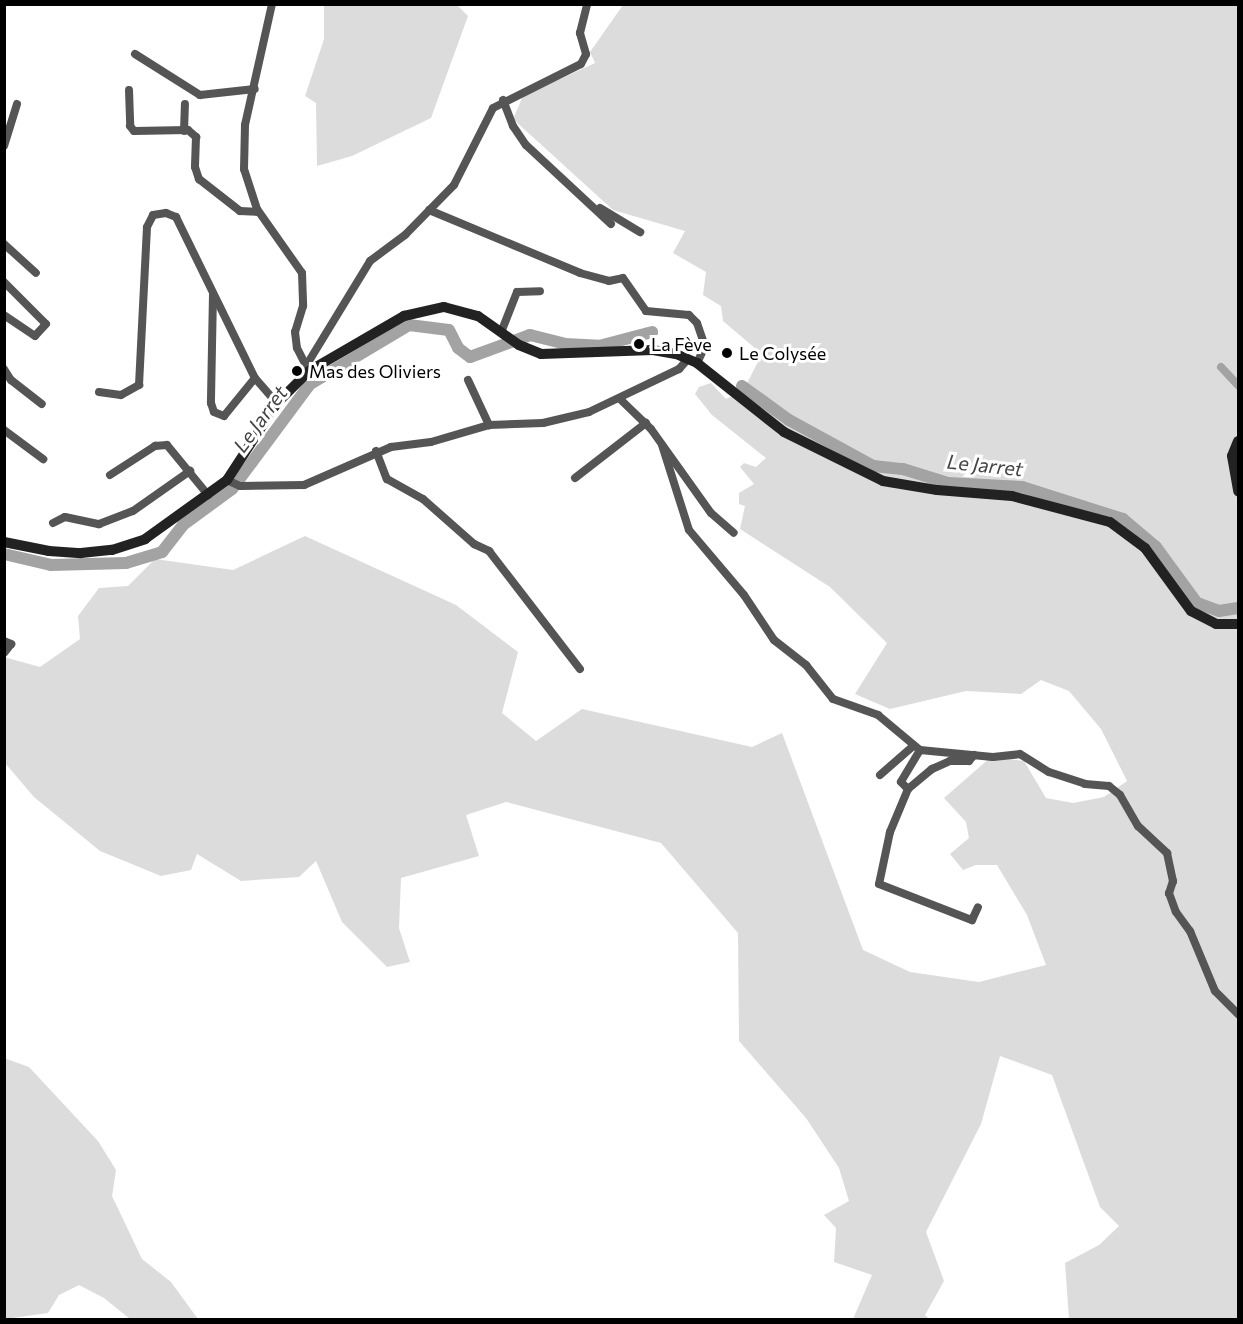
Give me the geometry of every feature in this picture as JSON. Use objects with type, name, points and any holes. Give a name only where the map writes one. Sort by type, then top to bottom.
[{"type":"main road","points":[[4,542],[57,552],[112,550],[145,539],[208,495],[233,483],[277,403],[307,369],[418,310],[444,307],[467,311],[505,333],[519,345],[555,355],[652,350],[693,361],[784,432],[874,477],[926,489],[1012,496],[1110,522],[1145,548],[1191,611],[1216,624],[1239,624]]},
{"type":"main road","points":[[1239,441],[1232,456],[1239,491]]},
{"type":"street","points":[[272,4],[255,89],[244,125],[244,169],[258,212],[302,273],[303,306],[295,332],[297,348],[307,369]]},
{"type":"street","points":[[307,369],[370,261],[384,247],[397,242],[454,185],[493,108],[503,100],[581,64],[586,54],[580,33],[587,4]]},
{"type":"street","points":[[135,54],[200,95],[255,89]]},
{"type":"street","points":[[129,90],[130,126],[134,131],[184,131],[196,137],[195,167],[200,179],[240,211],[258,212]]},
{"type":"street","points":[[503,100],[526,145],[589,201],[611,224]]},
{"type":"street","points":[[4,146],[17,104]]},
{"type":"street","points":[[184,104],[184,131]]},
{"type":"street","points":[[589,201],[639,232]]},
{"type":"street","points":[[233,483],[304,485],[376,451],[431,442],[489,424],[543,423],[621,399],[704,354],[702,335],[697,323],[685,313],[646,311],[623,278],[609,281],[565,267],[429,210]]},
{"type":"street","points":[[99,392],[126,394],[141,379],[147,227],[153,215],[166,213],[176,217],[255,378],[277,403]]},
{"type":"street","points":[[4,244],[36,273]]},
{"type":"street","points":[[4,282],[46,324],[35,336],[4,315]]},
{"type":"street","points":[[505,333],[517,292],[540,291]]},
{"type":"street","points":[[213,292],[211,403],[214,412],[224,416],[255,378]]},
{"type":"street","points":[[4,369],[11,380],[42,404]]},
{"type":"street","points":[[468,380],[489,424]]},
{"type":"street","points":[[621,399],[646,423],[711,513],[734,533]]},
{"type":"street","points":[[575,478],[646,423]]},
{"type":"street","points":[[4,430],[43,459]]},
{"type":"street","points":[[110,475],[155,446],[165,444],[173,448],[208,495]]},
{"type":"street","points":[[662,445],[689,530],[744,595],[774,640],[806,665],[833,699],[878,715],[916,748],[974,754],[1020,754],[1049,772],[1085,784],[1109,786],[1120,795],[1138,826],[1167,853],[1173,881],[1169,893],[1176,912],[1190,931],[1215,991],[1239,1014]]},
{"type":"street","points":[[376,451],[387,479],[423,500],[474,544],[489,551],[580,669]]},
{"type":"street","points":[[53,523],[65,517],[99,524],[133,511],[190,471]]},
{"type":"street","points":[[4,641],[11,644],[4,653]]},
{"type":"street","points":[[880,775],[916,748]]},
{"type":"street","points":[[908,789],[901,782],[916,748]]},
{"type":"street","points":[[974,754],[969,761],[951,761],[932,769],[908,789],[890,832],[879,884],[972,920],[978,907]]},
{"type":"shaded area","points":[[324,5],[457,5],[468,16],[431,118],[352,156],[317,166],[316,103],[305,96],[324,39]]},
{"type":"shaded area","points":[[623,5],[1238,5],[1238,1319],[1069,1319],[1065,1263],[1099,1245],[1119,1226],[1100,1207],[1052,1075],[1000,1056],[981,1124],[926,1232],[944,1281],[925,1315],[929,1319],[853,1319],[872,1275],[834,1262],[836,1228],[824,1215],[849,1201],[839,1168],[806,1118],[739,1041],[738,933],[661,843],[506,802],[466,815],[479,856],[401,878],[399,928],[410,962],[387,967],[342,922],[316,861],[299,877],[241,881],[197,854],[191,870],[161,876],[100,851],[34,797],[5,763],[4,657],[40,667],[80,639],[78,616],[99,588],[128,586],[155,559],[233,570],[305,536],[456,605],[518,652],[502,713],[536,741],[582,709],[752,747],[782,733],[863,950],[910,972],[979,982],[1046,965],[1027,915],[997,865],[976,865],[963,870],[950,854],[969,838],[966,822],[944,798],[991,757],[1024,761],[1046,798],[1073,803],[1104,797],[1127,781],[1101,729],[1069,691],[1041,680],[1021,694],[966,691],[890,709],[855,694],[887,643],[830,587],[740,529],[745,506],[739,504],[739,493],[754,484],[740,467],[744,463],[756,467],[766,458],[712,415],[695,394],[699,387],[711,383],[726,399],[743,391],[762,354],[723,321],[721,306],[703,295],[706,272],[673,253],[685,231],[613,210],[513,119],[523,96],[595,63],[590,52]]},
{"type":"shaded area","points":[[4,1058],[29,1067],[98,1141],[116,1170],[112,1196],[142,1259],[171,1282],[198,1319],[130,1319],[104,1298],[79,1285],[59,1295],[48,1313],[5,1319]]},
{"type":"waterway","name":"Le Jarret","points":[[4,554],[51,565],[126,563],[162,552],[183,525],[232,489],[310,384],[409,325],[449,330],[458,348],[470,357],[530,335],[565,344],[599,346],[652,332]]},
{"type":"waterway","points":[[1221,367],[1238,385]]},
{"type":"waterway","name":"Le Jarret","points":[[742,386],[789,420],[873,466],[903,469],[948,483],[1022,487],[1123,519],[1156,547],[1197,603],[1219,611],[1238,608]]},
{"type":"place","name":"La Fève","points":[[639,344]]},
{"type":"place","name":"Le Colysée","points":[[727,353]]},
{"type":"place","name":"Mas des Oliviers","points":[[297,371]]}]
